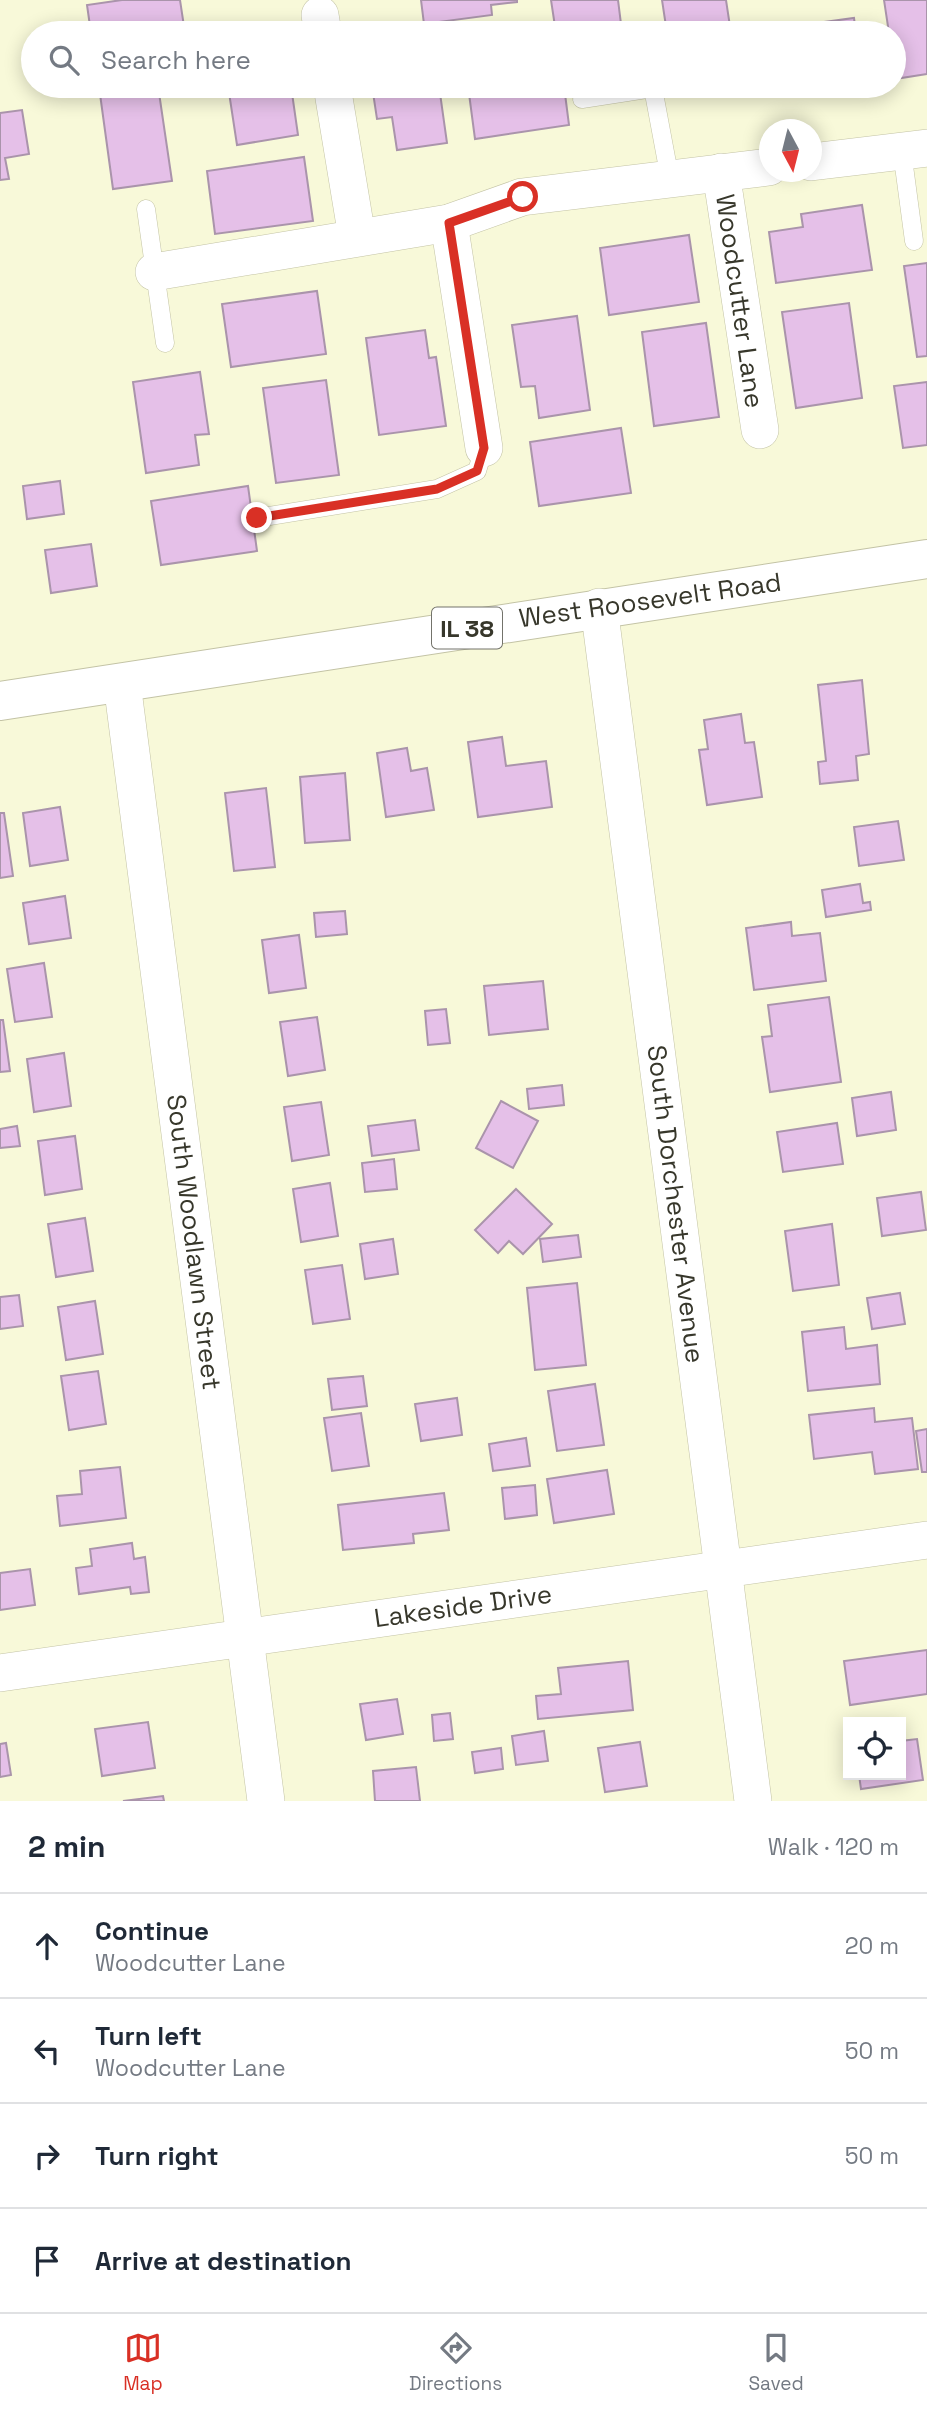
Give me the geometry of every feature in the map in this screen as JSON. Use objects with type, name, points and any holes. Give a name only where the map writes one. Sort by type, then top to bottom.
[{"type":"main road","name":"West Roosevelt Road","points":[[0,701],[599,607],[927,559]]},
{"type":"street","points":[[334,98],[357,237]]},
{"type":"street","points":[[822,161],[914,149]]},
{"type":"street","name":"Woodcutter Lane","points":[[155,272],[449,223],[523,197],[759,168]]},
{"type":"street","name":"Woodcutter Lane","points":[[721,172],[760,430]]},
{"type":"street","points":[[449,223],[484,448]]},
{"type":"street","name":"South Dorchester Avenue","points":[[599,607],[752,1801]]},
{"type":"street","name":"South Woodlawn Street","points":[[122,683],[266,1801]]},
{"type":"street","name":"Lakeside Drive","points":[[0,1673],[927,1540]]},
{"type":"lane","points":[[582,99],[589,98]]},
{"type":"lane","points":[[662,98],[670,179]]},
{"type":"lane","points":[[914,149],[914,241]]},
{"type":"lane","points":[[146,209],[165,343]]},
{"type":"lane","points":[[257,518],[437,489],[477,471],[484,448]]},
{"type":"building","points":[[122,0],[180,0],[183,21],[89,21],[87,5]]},
{"type":"building","points":[[421,0],[517,0],[491,5],[492,15],[424,21]]},
{"type":"building","points":[[551,0],[618,0],[621,21],[554,21]]},
{"type":"building","points":[[662,0],[726,0],[729,21],[665,21]]},
{"type":"building","points":[[884,0],[927,0],[927,74],[906,77],[906,21],[887,21]]},
{"type":"building","points":[[854,18],[854,21],[832,21]]},
{"type":"building","points":[[101,98],[160,98],[172,181],[113,189]]},
{"type":"building","points":[[230,98],[293,98],[298,135],[237,145]]},
{"type":"building","points":[[374,98],[441,98],[447,143],[397,150],[392,117],[377,119]]},
{"type":"building","points":[[470,98],[566,98],[569,125],[475,139]]},
{"type":"building","points":[[22,110],[29,154],[5,158],[9,179],[0,180],[0,113]]},
{"type":"building","points":[[304,157],[313,221],[215,234],[207,171]]},
{"type":"building","points":[[862,205],[872,270],[776,283],[769,232],[803,227],[801,214]]},
{"type":"building","points":[[689,235],[699,302],[609,315],[600,248]]},
{"type":"building","points":[[927,263],[927,356],[917,357],[904,266]]},
{"type":"building","points":[[317,291],[326,354],[231,367],[222,304]]},
{"type":"building","points":[[849,303],[862,398],[796,408],[782,312]]},
{"type":"building","points":[[577,316],[590,410],[539,418],[535,386],[521,387],[512,325]]},
{"type":"building","points":[[706,323],[719,417],[654,426],[642,332]]},
{"type":"building","points":[[425,330],[429,358],[436,357],[446,426],[379,435],[366,338]]},
{"type":"building","points":[[200,372],[209,434],[195,435],[199,465],[146,473],[133,382]]},
{"type":"building","points":[[326,380],[339,475],[276,483],[263,388]]},
{"type":"building","points":[[927,382],[927,445],[903,448],[894,386]]},
{"type":"building","points":[[621,428],[631,493],[539,506],[530,442]]},
{"type":"building","points":[[60,481],[64,514],[27,519],[23,486]]},
{"type":"building","points":[[248,486],[257,551],[161,565],[151,501]]},
{"type":"building","points":[[91,544],[97,586],[51,593],[45,550]]},
{"type":"building","points":[[862,680],[869,754],[856,756],[858,780],[820,784],[818,762],[826,761],[818,685]]},
{"type":"building","points":[[741,714],[745,743],[754,742],[762,797],[707,805],[699,750],[708,749],[704,720]]},
{"type":"building","points":[[502,737],[506,766],[546,761],[552,807],[478,817],[468,742]]},
{"type":"building","points":[[407,748],[411,771],[427,768],[434,810],[386,817],[377,753]]},
{"type":"building","points":[[345,773],[350,840],[305,843],[300,777]]},
{"type":"building","points":[[266,788],[275,867],[234,871],[225,793]]},
{"type":"building","points":[[60,807],[68,860],[30,866],[23,813]]},
{"type":"building","points":[[0,813],[4,813],[13,876],[0,878]]},
{"type":"building","points":[[898,821],[904,860],[859,866],[854,827]]},
{"type":"building","points":[[860,884],[863,903],[870,902],[871,910],[826,917],[822,890]]},
{"type":"building","points":[[65,896],[71,938],[29,944],[23,903]]},
{"type":"building","points":[[345,911],[347,934],[316,937],[314,913]]},
{"type":"building","points":[[791,922],[792,936],[820,933],[826,981],[754,990],[746,928]]},
{"type":"building","points":[[299,935],[306,988],[269,993],[262,940]]},
{"type":"building","points":[[44,963],[52,1017],[15,1022],[7,969]]},
{"type":"building","points":[[543,981],[548,1029],[489,1035],[484,986]]},
{"type":"building","points":[[829,997],[841,1082],[770,1092],[762,1037],[772,1036],[768,1005]]},
{"type":"building","points":[[446,1009],[450,1043],[428,1045],[425,1011]]},
{"type":"building","points":[[317,1017],[325,1070],[288,1076],[280,1022]]},
{"type":"building","points":[[0,1020],[3,1020],[10,1071],[0,1072]]},
{"type":"building","points":[[64,1053],[71,1106],[34,1112],[27,1059]]},
{"type":"building","points":[[562,1085],[564,1105],[529,1109],[527,1089]]},
{"type":"building","points":[[891,1092],[896,1130],[857,1136],[852,1098]]},
{"type":"building","points":[[501,1101],[538,1121],[513,1168],[476,1148]]},
{"type":"building","points":[[321,1102],[329,1155],[292,1161],[284,1107]]},
{"type":"building","points":[[415,1120],[419,1150],[372,1156],[368,1126]]},
{"type":"building","points":[[837,1123],[843,1164],[783,1172],[777,1132]]},
{"type":"building","points":[[17,1126],[20,1146],[0,1148],[0,1129]]},
{"type":"building","points":[[75,1136],[82,1189],[45,1195],[38,1141]]},
{"type":"building","points":[[394,1159],[397,1189],[365,1192],[362,1163]]},
{"type":"building","points":[[330,1183],[338,1236],[301,1242],[293,1189]]},
{"type":"building","points":[[516,1189],[552,1224],[523,1254],[509,1241],[498,1253],[475,1230]]},
{"type":"building","points":[[921,1192],[926,1230],[882,1236],[877,1198]]},
{"type":"building","points":[[85,1218],[93,1271],[56,1277],[48,1224]]},
{"type":"building","points":[[832,1224],[839,1285],[793,1291],[785,1231]]},
{"type":"building","points":[[578,1235],[581,1257],[543,1262],[540,1239]]},
{"type":"building","points":[[393,1239],[398,1274],[365,1279],[360,1244]]},
{"type":"building","points":[[342,1265],[350,1319],[313,1324],[305,1270]]},
{"type":"building","points":[[577,1283],[586,1365],[535,1370],[527,1288]]},
{"type":"building","points":[[900,1293],[905,1324],[872,1329],[867,1298]]},
{"type":"building","points":[[19,1295],[23,1326],[0,1329],[0,1297]]},
{"type":"building","points":[[95,1301],[103,1354],[66,1360],[58,1307]]},
{"type":"building","points":[[844,1327],[846,1349],[877,1345],[880,1384],[808,1391],[802,1332]]},
{"type":"building","points":[[98,1371],[106,1424],[69,1430],[61,1376]]},
{"type":"building","points":[[363,1376],[367,1406],[332,1410],[328,1379]]},
{"type":"building","points":[[595,1384],[604,1445],[557,1451],[548,1391]]},
{"type":"building","points":[[457,1398],[462,1435],[421,1441],[415,1404]]},
{"type":"building","points":[[874,1408],[875,1422],[912,1418],[918,1469],[875,1474],[872,1452],[814,1459],[809,1415]]},
{"type":"building","points":[[361,1413],[369,1466],[332,1471],[324,1418]]},
{"type":"building","points":[[927,1429],[927,1472],[922,1472],[916,1431]]},
{"type":"building","points":[[526,1438],[530,1466],[493,1471],[489,1444]]},
{"type":"building","points":[[120,1467],[126,1518],[60,1526],[57,1496],[82,1494],[80,1471]]},
{"type":"building","points":[[607,1470],[614,1514],[554,1523],[547,1479]]},
{"type":"building","points":[[535,1485],[537,1515],[505,1519],[502,1488]]},
{"type":"building","points":[[444,1493],[449,1530],[413,1534],[414,1543],[343,1550],[338,1505]]},
{"type":"building","points":[[132,1543],[134,1559],[145,1557],[149,1592],[131,1594],[130,1587],[79,1594],[76,1568],[92,1566],[90,1549]]},
{"type":"building","points":[[30,1569],[35,1605],[0,1610],[0,1573]]},
{"type":"building","points":[[927,1650],[927,1694],[850,1705],[844,1661]]},
{"type":"building","points":[[628,1661],[633,1710],[538,1719],[536,1696],[561,1694],[558,1668]]},
{"type":"building","points":[[397,1699],[403,1734],[366,1740],[360,1704]]},
{"type":"building","points":[[450,1713],[453,1739],[434,1741],[432,1715]]},
{"type":"building","points":[[148,1722],[155,1768],[102,1776],[95,1729]]},
{"type":"building","points":[[544,1731],[548,1761],[516,1765],[512,1736]]},
{"type":"building","points":[[917,1739],[923,1780],[861,1789],[860,1780],[906,1780],[906,1740]]},
{"type":"building","points":[[640,1742],[647,1786],[605,1792],[598,1748]]},
{"type":"building","points":[[6,1743],[11,1775],[0,1777],[0,1744]]},
{"type":"building","points":[[501,1748],[503,1769],[475,1773],[472,1752]]},
{"type":"building","points":[[416,1767],[420,1801],[375,1801],[373,1771]]},
{"type":"building","points":[[163,1796],[164,1801],[123,1801]]},
{"type":"route","points":[[257,518],[437,489],[477,471],[484,448],[449,223],[523,197]]}]
